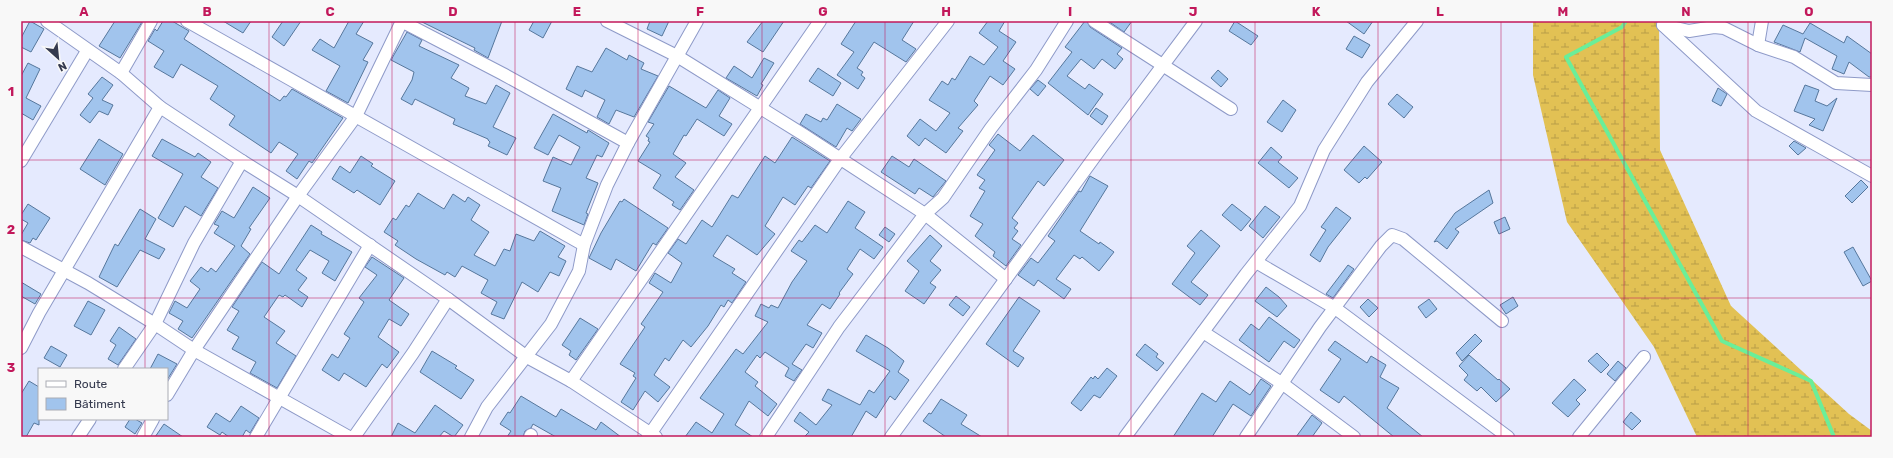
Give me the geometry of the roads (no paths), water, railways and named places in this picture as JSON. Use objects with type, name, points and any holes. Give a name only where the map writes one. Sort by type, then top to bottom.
[{"type":"street","points":[[47,21],[87,51],[121,73],[160,107],[242,162],[298,196],[448,299],[527,357],[570,381],[652,436],[840,159],[948,21]]},
{"type":"street","points":[[121,73],[151,21]]},
{"type":"street","points":[[187,21],[584,245]]},
{"type":"street","points":[[168,393],[194,350],[298,196],[356,116],[402,21],[503,74],[628,144]]},
{"type":"street","points":[[607,21],[677,56],[840,159],[925,214],[1006,279]]},
{"type":"street","points":[[471,437],[487,407],[551,324],[579,271],[584,245],[607,185],[628,144],[697,21]]},
{"type":"street","points":[[570,381],[820,21]]},
{"type":"street","points":[[766,437],[839,327],[925,214],[943,198],[991,128],[1036,70],[1067,21]]},
{"type":"street","points":[[1094,21],[1231,109]]},
{"type":"street","points":[[891,437],[1196,21]]},
{"type":"street","points":[[1125,437],[1256,262],[1300,206],[1324,150],[1367,82],[1417,21]]},
{"type":"street","points":[[1758,45],[1762,21]]},
{"type":"street","points":[[1660,23],[1689,31],[1714,27],[1724,28],[1758,45],[1794,57],[1836,83],[1872,85]]},
{"type":"street","points":[[1660,23],[1756,112],[1872,176]]},
{"type":"street","points":[[21,161],[87,51]]},
{"type":"street","points":[[21,348],[39,313],[160,107]]},
{"type":"street","points":[[125,368],[155,324],[194,243],[242,162]]},
{"type":"street","points":[[1246,437],[1320,327],[1381,246],[1392,235],[1403,239],[1502,321]]},
{"type":"street","points":[[256,437],[370,246]]},
{"type":"street","points":[[21,247],[64,270],[155,324],[194,350],[279,399],[327,423],[349,437]]},
{"type":"street","points":[[1256,262],[1335,308],[1508,437]]},
{"type":"street","points":[[354,437],[448,299]]},
{"type":"street","points":[[1203,332],[1283,384],[1354,437]]},
{"type":"street","points":[[1579,437],[1644,357]]},
{"type":"street","points":[[78,437],[89,420]]},
{"type":"street","points":[[143,437],[152,420]]},
{"type":"waterway","points":[[1626,21],[1622,27],[1566,57],[1722,341],[1811,381],[1834,437]]}]
